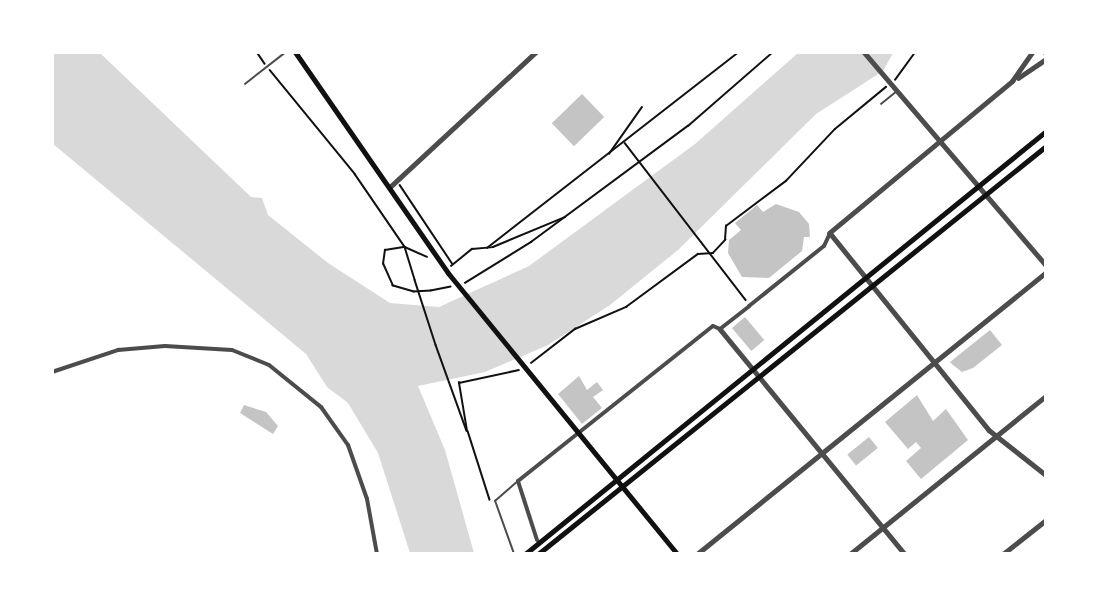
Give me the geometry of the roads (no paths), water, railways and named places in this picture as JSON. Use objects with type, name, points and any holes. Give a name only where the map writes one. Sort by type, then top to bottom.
[{"type":"main road","points":[[295,52],[448,273],[677,554]]},
{"type":"main road","points":[[525,554],[537,540],[614,477],[1046,131]]},
{"type":"main road","points":[[538,554],[1046,146]]},
{"type":"street","points":[[390,187],[536,52]]},
{"type":"street","points":[[864,52],[1046,265]]},
{"type":"street","points":[[1013,81],[1033,52]]},
{"type":"street","points":[[720,329],[824,246],[830,233],[939,141],[1013,81],[1046,59]]},
{"type":"street","points":[[830,233],[870,288],[995,436],[1046,475]]},
{"type":"street","points":[[697,554],[1046,272]]},
{"type":"street","points":[[537,540],[516,483],[713,326],[720,329],[905,554]]},
{"type":"street","points":[[52,372],[118,350],[165,346],[224,349],[269,365],[321,406],[348,445],[368,499],[377,554]]},
{"type":"street","points":[[850,554],[1046,396]]},
{"type":"street","points":[[1003,554],[1046,520]]},
{"type":"lane","points":[[245,84],[286,52]]},
{"type":"lane","points":[[881,104],[897,91]]},
{"type":"lane","points":[[514,554],[495,501],[516,483]]}]
